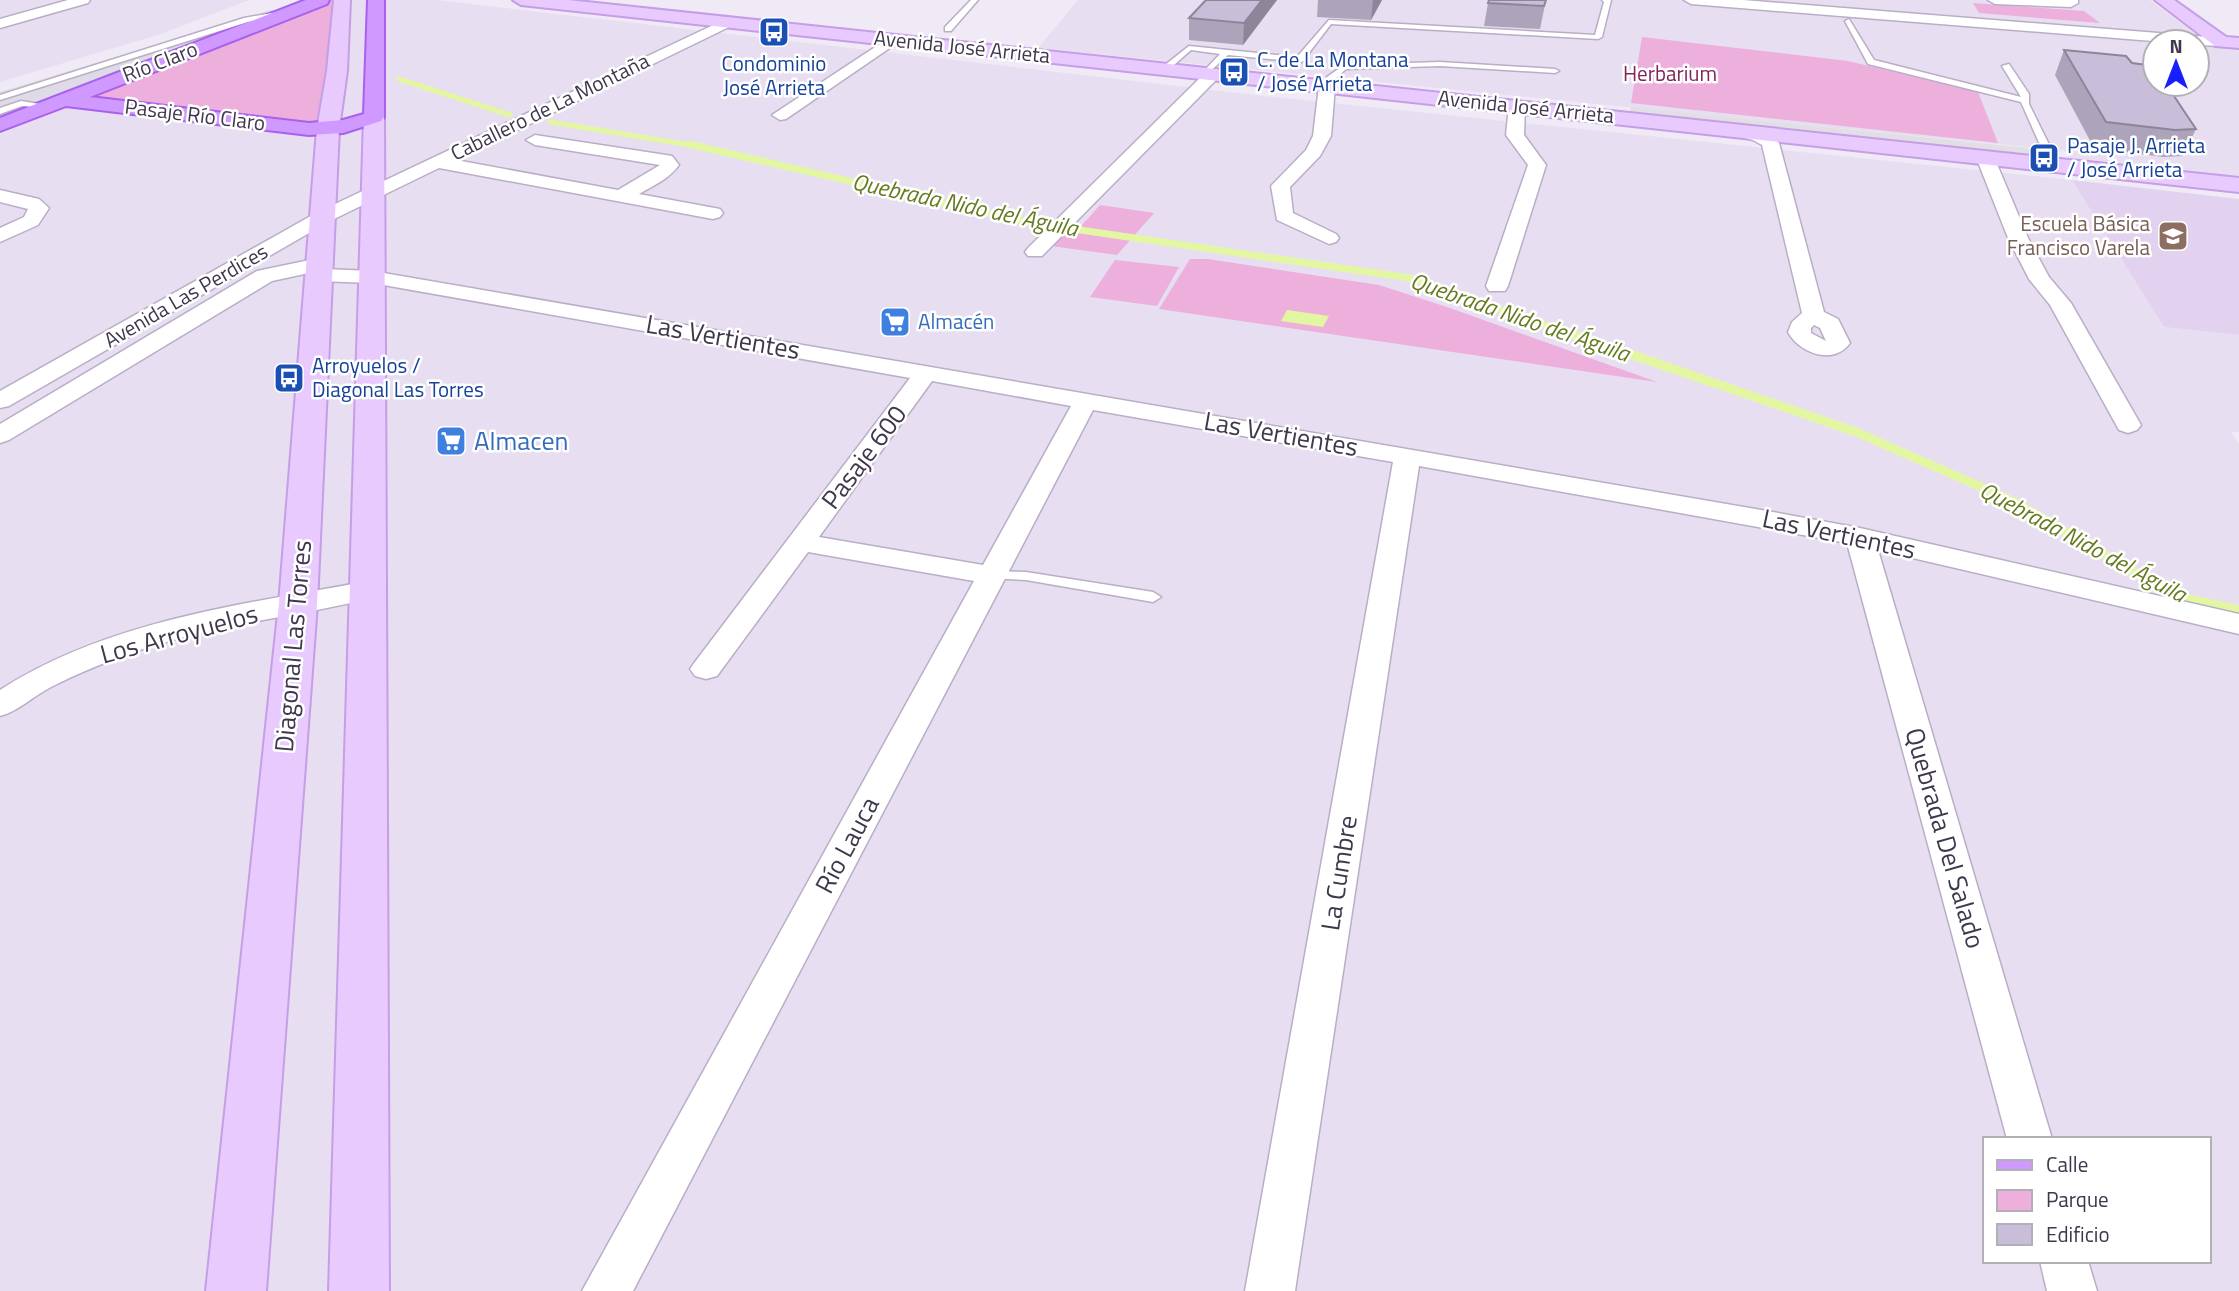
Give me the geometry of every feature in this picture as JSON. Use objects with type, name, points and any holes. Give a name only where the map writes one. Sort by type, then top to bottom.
[{"type":"main road","name":"Río Claro","points":[[0,125],[321,0]]},
{"type":"main road","name":"Diagonal Las Torres","points":[[236,1291],[298,604],[328,129],[337,71],[342,0]]},
{"type":"main road","points":[[359,1291],[376,0]]},
{"type":"main road","name":"Avenida José Arrieta","points":[[521,0],[592,3],[897,48],[920,43],[2239,185]]},
{"type":"main road","points":[[2162,0],[2223,40]]},
{"type":"main road","points":[[2188,0],[2239,37]]},
{"type":"main road","name":"Pasaje Río Claro","points":[[56,103],[328,129],[356,124],[374,117]]},
{"type":"street","points":[[0,24],[83,0]]},
{"type":"street","points":[[1693,0],[1951,14]]},
{"type":"street","points":[[1765,0],[1951,14],[2223,40],[2239,37]]},
{"type":"street","points":[[1995,0],[2058,4],[2071,3],[2071,0]]},
{"type":"street","name":"Caballero de La Montaña","points":[[373,192],[726,23]]},
{"type":"street","points":[[780,115],[897,48]]},
{"type":"street","points":[[1035,252],[1210,74]]},
{"type":"street","points":[[1326,86],[1322,136],[1314,152],[1280,186],[1284,216],[1329,239]]},
{"type":"street","points":[[1497,286],[1538,165],[1515,135],[1517,106]]},
{"type":"street","points":[[1736,130],[1759,136],[1770,143],[1814,316]]},
{"type":"street","points":[[1770,143],[1780,138],[1808,138]]},
{"type":"street","points":[[535,140],[666,160],[670,165],[666,171],[621,196]]},
{"type":"street","points":[[1984,157],[2018,238],[2040,279],[2060,303],[2128,425]]},
{"type":"street","points":[[436,162],[713,212]]},
{"type":"street","name":"Avenida Las Perdices","points":[[0,401],[323,217],[373,192]]},
{"type":"street","points":[[0,196],[32,203],[39,208],[31,221],[0,236]]},
{"type":"street","name":"Avenida Las Perdices","points":[[0,435],[265,276],[318,269]]},
{"type":"street","name":"Las Vertientes","points":[[318,269],[927,372],[1860,537],[2239,624]]},
{"type":"street","name":"Pasaje 600","points":[[706,669],[927,372]]},
{"type":"street","name":"Río Lauca","points":[[607,1291],[1086,400]]},
{"type":"street","name":"La Cumbre","points":[[1270,1291],[1407,456]]},
{"type":"street","name":"Quebrada Del Salado","points":[[1860,537],[2029,1137]]},
{"type":"street","name":"Pasaje 600","points":[[801,542],[992,575]]},
{"type":"street","name":"Los Arroyuelos","points":[[0,705],[50,674],[94,655],[189,627],[369,590]]},
{"type":"street","points":[[2065,1263],[2073,1291]]},
{"type":"lane","points":[[948,29],[975,0]]},
{"type":"lane","points":[[1164,69],[1189,48],[1299,60],[1329,22],[1598,37],[1608,0],[1605,0]]},
{"type":"lane","points":[[0,98],[247,20],[299,9]]},
{"type":"lane","points":[[1849,21],[1871,62],[2024,100]]},
{"type":"lane","points":[[1210,74],[1226,52]]},
{"type":"lane","points":[[1326,86],[1344,67],[1453,64],[1555,71]]},
{"type":"lane","points":[[2006,66],[2025,94],[2024,100],[2054,165]]},
{"type":"lane","points":[[0,111],[21,103],[56,103]]},
{"type":"lane","points":[[992,575],[1026,576],[1153,597]]},
{"type":"shaded area","points":[[0,0],[249,0],[161,34],[0,82]]},
{"type":"shaded area","points":[[311,0],[437,0],[1256,95],[2072,180],[2164,327],[2239,335],[2239,432],[2231,432],[2239,444],[2239,1291],[0,1291],[0,118]]},
{"type":"shaded area","points":[[1078,0],[2150,0],[2188,28],[2141,28],[2141,98],[2211,98],[2211,44],[2233,46],[2239,51],[2239,177],[2070,158],[2066,151],[1038,48]]},
{"type":"shaded area","points":[[271,10],[282,10],[0,118],[0,92]]},
{"type":"shaded area","points":[[1631,107],[2028,148],[2032,157],[1629,115]]},
{"type":"shaded area","name":"Escuela Básica Francisco Varela","points":[[2072,180],[2239,199],[2239,335],[2164,327]]},
{"type":"shaded area","points":[[1287,310],[1329,316],[1323,327],[1281,321]]},
{"type":"green space","points":[[334,0],[319,128],[79,99]]},
{"type":"green space","points":[[1973,3],[2084,11],[2100,23],[1979,13]]},
{"type":"green space","name":"Herbarium","points":[[1642,37],[1848,61],[1978,92],[1998,143],[1631,103]]},
{"type":"green space","points":[[1100,205],[1154,213],[1117,255],[1051,246],[1060,237],[1082,225]]},
{"type":"green space","points":[[1190,259],[1208,259],[1379,285],[1657,382],[1159,309]]},
{"type":"green space","points":[[1115,260],[1179,267],[1157,306],[1090,297]]},
{"type":"building","points":[[1206,0],[1262,0],[1244,23],[1189,18]]},
{"type":"building","points":[[1489,0],[1546,0],[1544,6],[1488,3]]},
{"type":"building","points":[[2064,50],[2126,56],[2132,63],[2141,64],[2141,98],[2175,98],[2196,129],[2175,130],[2106,122]]},
{"type":"waterway","name":"Quebrada Nido del Águila","points":[[399,79],[510,115]]},
{"type":"waterway","name":"Quebrada Nido del Águila","points":[[550,122],[696,146]]},
{"type":"waterway","name":"Quebrada Nido del Águila","points":[[688,144],[1032,223],[1410,278],[1571,334]]},
{"type":"waterway","name":"Quebrada Nido del Águila","points":[[1566,332],[1856,432],[2015,502],[2141,576]]},
{"type":"waterway","name":"Quebrada Nido del Águila","points":[[2138,574],[2180,598],[2239,611]]},
{"type":"place","name":"Condominio José Arrieta","points":[[774,32]]},
{"type":"place","name":"C. de La Montana / José Arrieta","points":[[1234,72]]},
{"type":"place","name":"Pasaje J. Arrieta / José Arrieta","points":[[2044,158]]},
{"type":"place","name":"Escuela Básica Francisco Varela","points":[[2173,236]]},
{"type":"place","name":"Almacén","points":[[895,322]]},
{"type":"place","name":"Arroyuelos / Diagonal Las Torres","points":[[289,378]]},
{"type":"place","name":"Almacen","points":[[451,441]]}]
